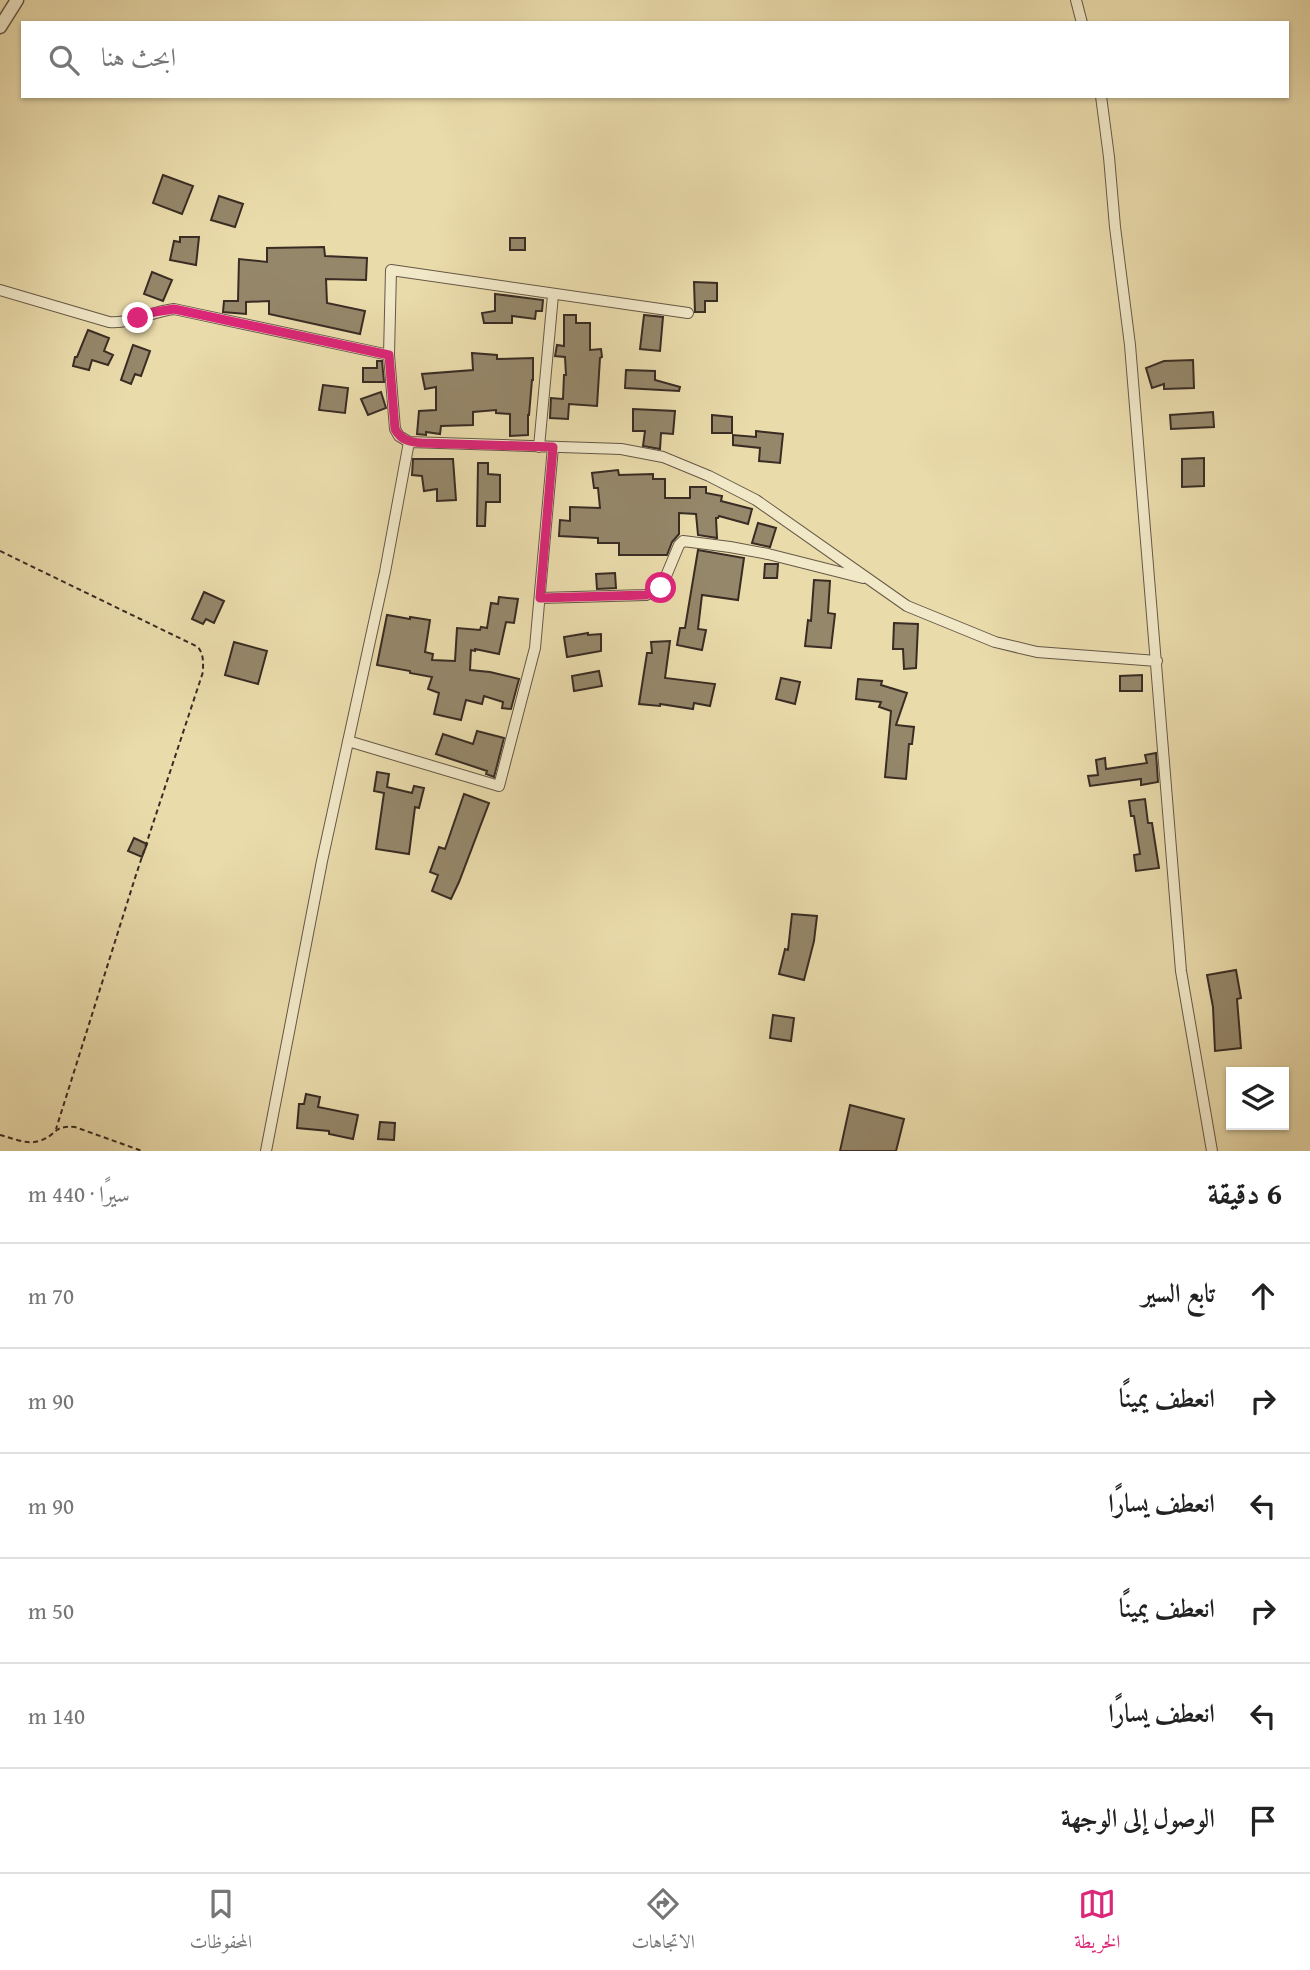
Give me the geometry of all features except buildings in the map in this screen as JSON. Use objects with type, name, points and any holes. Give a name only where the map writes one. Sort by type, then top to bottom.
[{"type":"street","points":[[0,27],[17,0]]},
{"type":"street","points":[[1076,0],[1081,21]]},
{"type":"street","points":[[1101,98],[1130,345],[1181,971],[1212,1151]]},
{"type":"street","points":[[688,313],[391,271],[389,355],[395,429],[399,436],[409,442],[621,449],[663,457],[756,500],[907,606],[995,642],[1037,652],[1157,661]]},
{"type":"street","points":[[0,290],[108,322],[120,323],[148,313],[174,309],[389,355]]},
{"type":"street","points":[[538,447],[553,295]]},
{"type":"street","points":[[266,1151],[322,861],[385,572],[409,442]]},
{"type":"street","points":[[348,741],[499,786],[535,648],[553,447]]},
{"type":"street","points":[[540,598],[646,595],[661,588],[683,541],[768,554],[870,580]]},
{"type":"path","points":[[0,551],[198,647],[203,661],[203,672],[56,1129]]},
{"type":"path","points":[[0,1135],[27,1142],[40,1141],[56,1129],[64,1126],[75,1127],[142,1151]]},
{"type":"route","points":[[138,318],[148,313],[174,309],[389,355],[395,429],[399,436],[409,442],[553,447],[540,598],[646,595],[661,588]]}]
